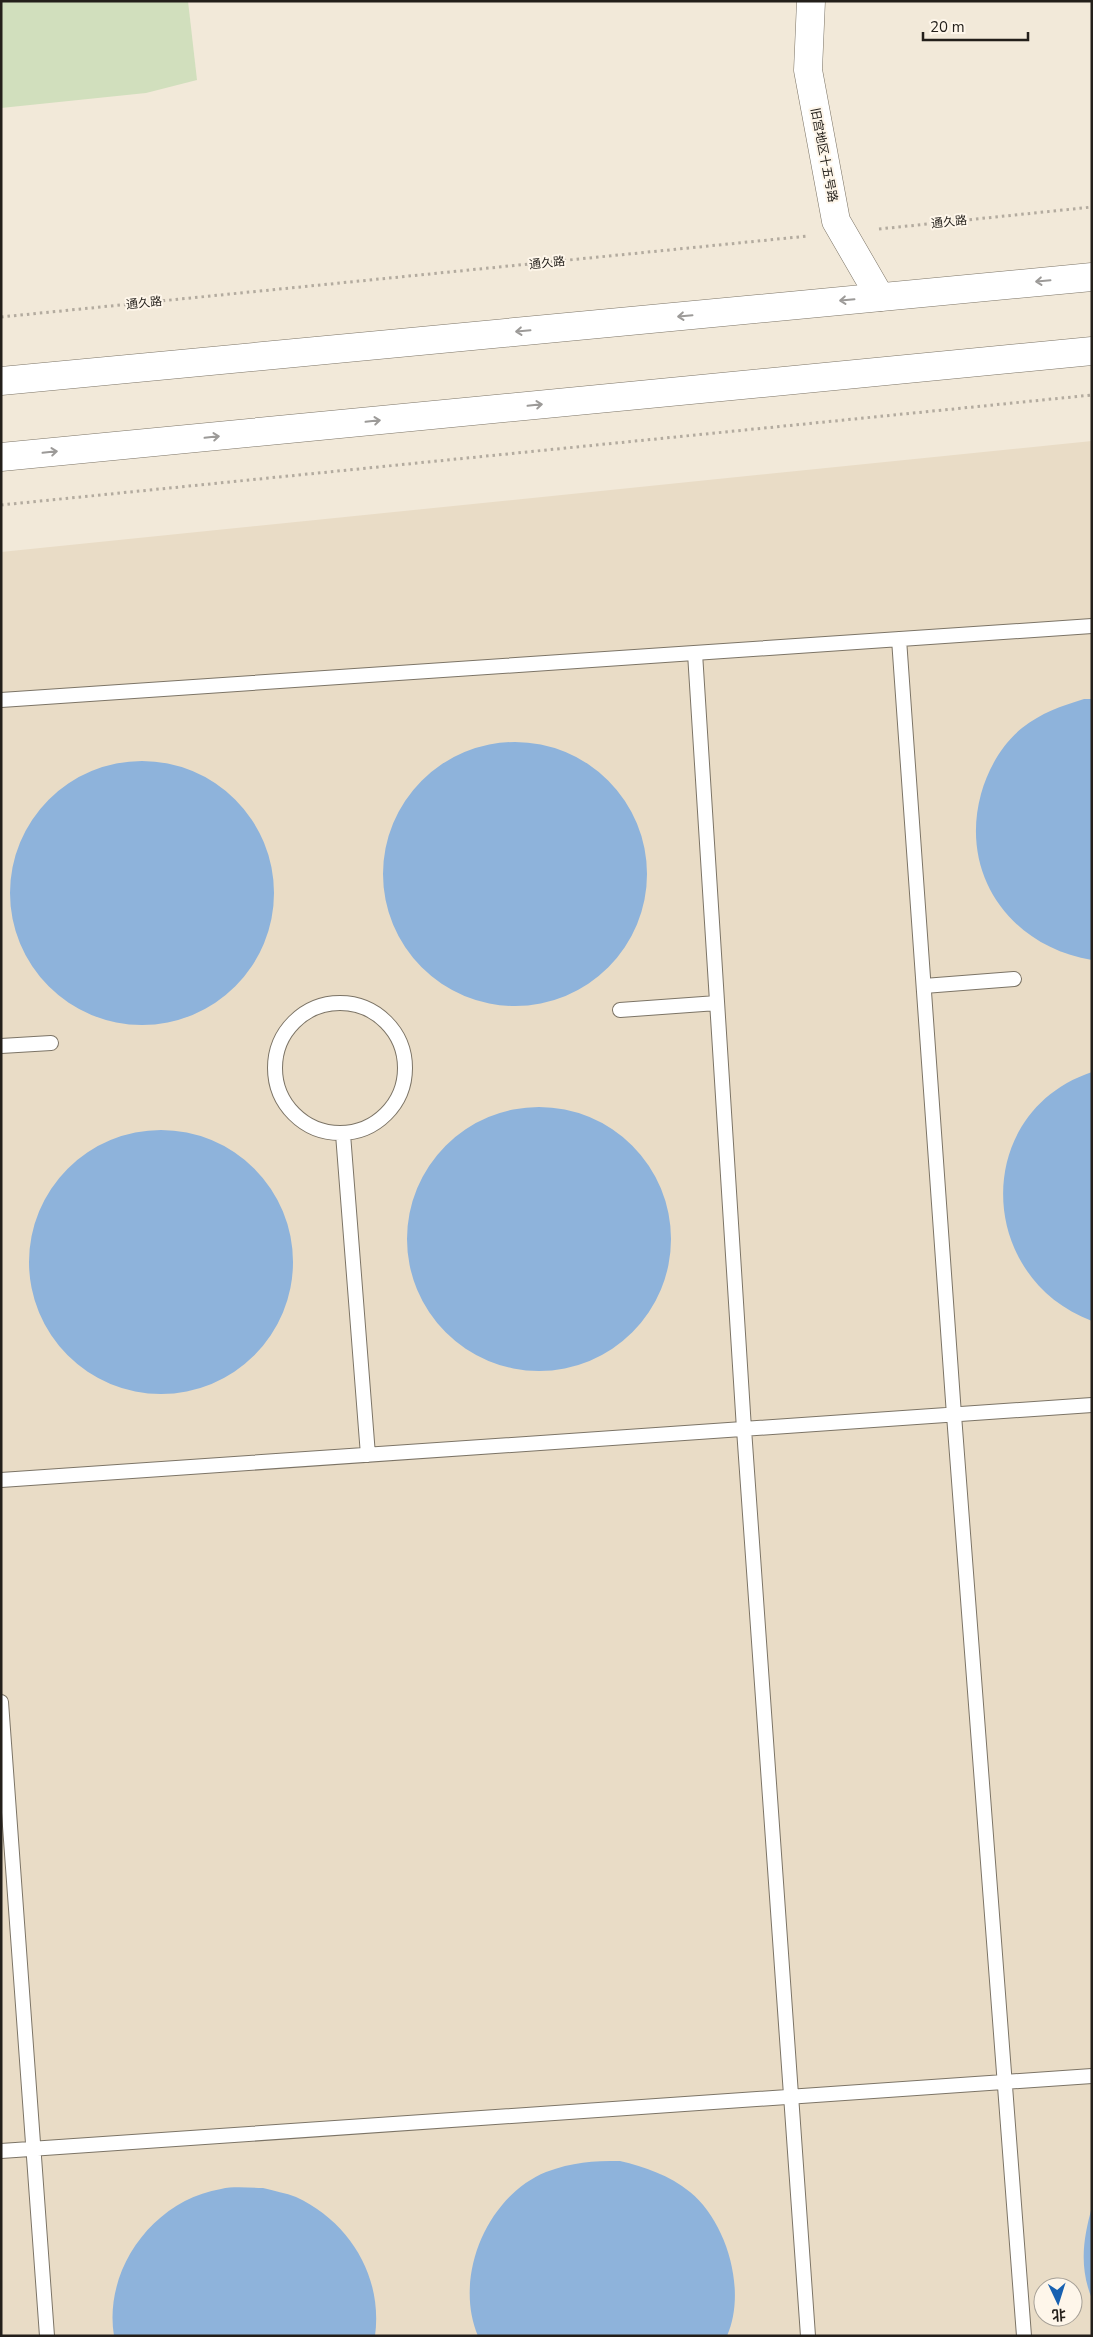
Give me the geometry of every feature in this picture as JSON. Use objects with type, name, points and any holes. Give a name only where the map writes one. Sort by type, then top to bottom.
[{"type":"main road","name":"旧宫地区十五号路","points":[[811,1],[808,70],[836,221],[880,297]]},
{"type":"main road","points":[[1,381],[1092,277]]},
{"type":"main road","points":[[1,457],[1092,351]]},
{"type":"lane","points":[[1,700],[1092,626]]},
{"type":"lane","points":[[900,639],[954,1415],[1024,2336]]},
{"type":"lane","points":[[695,653],[744,1429],[808,2336]]},
{"type":"lane","points":[[924,986],[1014,979]]},
{"type":"lane","points":[[349,1003],[376,1013],[394,1029],[405,1053],[405,1084],[393,1108],[372,1127],[344,1134],[317,1130],[290,1112],[276,1086],[274,1058],[283,1034],[300,1016],[326,1004],[349,1003]]},
{"type":"lane","points":[[620,1010],[717,1003]]},
{"type":"lane","points":[[1,1046],[51,1042]]},
{"type":"lane","points":[[344,1134],[368,1455]]},
{"type":"lane","points":[[1,1480],[1092,1405]]},
{"type":"lane","points":[[1,1702],[47,2336]]},
{"type":"lane","points":[[1,2151],[1092,2076]]},
{"type":"path","name":"通久路","points":[[1,317],[1092,207]]},
{"type":"path","points":[[1,505],[1092,395]]},
{"type":"shaded area","points":[[1092,441],[1092,2336],[1,2336],[1,552]]},
{"type":"green space","points":[[1,1],[188,1],[197,80],[146,93],[1,108]]},
{"type":"water","points":[[1084,699],[1092,699],[1092,960],[1063,952],[1037,940],[1015,923],[998,902],[985,879],[978,852],[976,824],[981,794],[988,775],[1002,749],[1008,742],[1022,728],[1036,718],[1059,707]]},
{"type":"water","points":[[515,742],[541,745],[565,752],[599,772],[617,790],[637,824],[644,848],[647,874],[644,900],[637,924],[617,958],[599,976],[565,996],[541,1003],[515,1006],[489,1003],[465,996],[431,976],[413,958],[393,924],[386,900],[383,874],[386,848],[393,824],[413,790],[431,772],[465,752],[489,745]]},
{"type":"water","points":[[142,761],[168,764],[192,771],[226,791],[244,809],[264,843],[271,867],[274,893],[271,919],[264,943],[244,977],[226,995],[192,1015],[168,1022],[142,1025],[116,1022],[92,1015],[58,995],[40,977],[20,943],[13,919],[10,893],[13,867],[20,843],[40,809],[58,791],[92,771],[116,764]]},
{"type":"water","points":[[1092,1072],[1092,1321],[1053,1299],[1026,1269],[1009,1233],[1003,1195],[1008,1157],[1025,1122],[1053,1092]]},
{"type":"water","points":[[539,1107],[565,1110],[589,1117],[623,1137],[641,1155],[661,1189],[668,1213],[671,1239],[668,1265],[661,1289],[641,1323],[623,1341],[589,1361],[565,1368],[539,1371],[513,1368],[489,1361],[455,1341],[437,1323],[417,1289],[410,1265],[407,1239],[410,1213],[417,1189],[437,1155],[455,1137],[489,1117],[513,1110]]},
{"type":"water","points":[[161,1130],[187,1133],[211,1140],[245,1160],[263,1178],[283,1212],[290,1236],[293,1262],[290,1288],[283,1312],[263,1346],[245,1364],[211,1384],[187,1391],[161,1394],[135,1391],[111,1384],[77,1364],[59,1346],[39,1312],[32,1288],[29,1262],[32,1236],[39,1212],[59,1178],[77,1160],[111,1140],[135,1133]]},
{"type":"water","points":[[620,2161],[656,2172],[682,2186],[703,2205],[714,2221],[730,2258],[734,2279],[735,2299],[733,2318],[727,2336],[478,2336],[471,2313],[470,2289],[473,2265],[481,2241],[492,2219],[507,2199],[525,2184],[546,2172],[583,2163]]},
{"type":"water","points":[[226,2188],[263,2188],[296,2197],[332,2221],[347,2236],[359,2254],[368,2273],[374,2293],[376,2314],[375,2336],[114,2336],[113,2311],[117,2286],[125,2263],[138,2242],[155,2223],[174,2207],[197,2196]]},
{"type":"water","points":[[1092,2207],[1092,2299],[1085,2276],[1084,2253],[1086,2230]]}]
